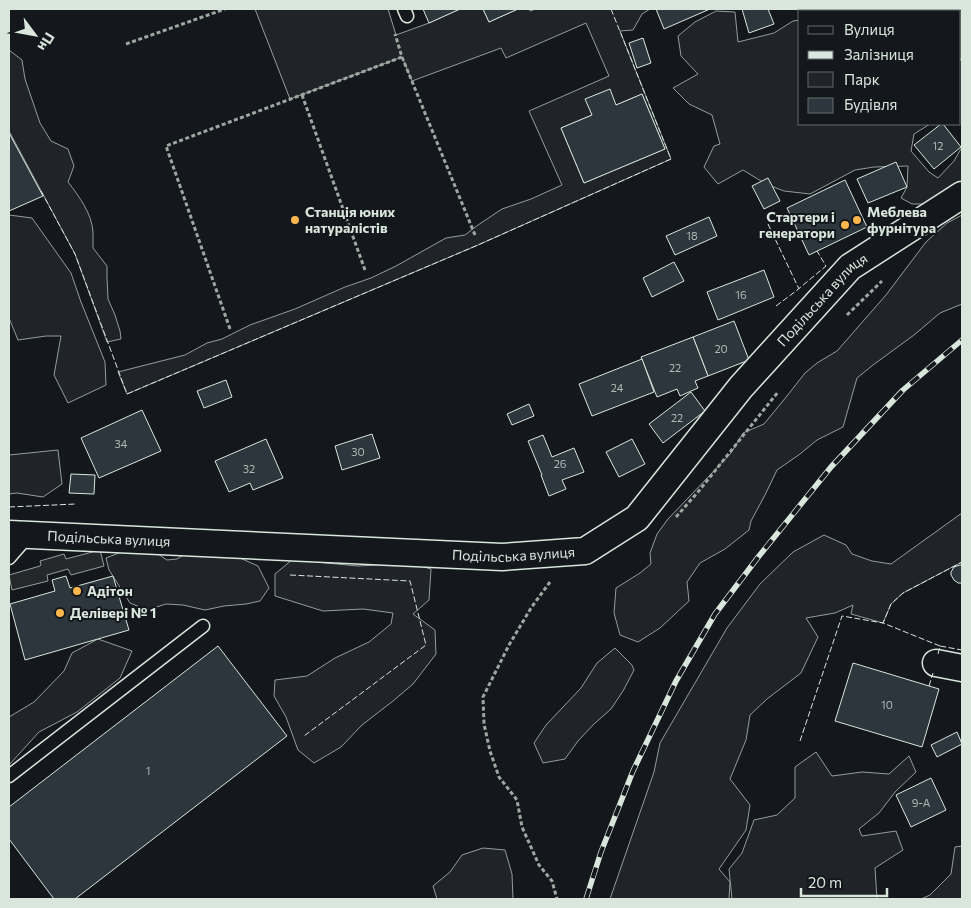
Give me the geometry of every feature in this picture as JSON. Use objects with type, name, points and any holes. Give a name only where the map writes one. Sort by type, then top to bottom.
[{"type":"street","name":"Подільська вулиця","points":[[19,535],[502,557],[585,551],[637,518],[741,387],[850,267],[962,195]]},
{"type":"street","points":[[936,663],[962,668]]},
{"type":"lane","points":[[9,558],[19,535]]},
{"type":"lane","points":[[9,776],[203,626]]},
{"type":"path","points":[[126,44],[225,9]]},
{"type":"path","points":[[393,27],[402,57],[475,235]]},
{"type":"path","points":[[230,329],[166,146],[402,57]]},
{"type":"path","points":[[302,94],[365,270]]},
{"type":"path","points":[[842,320],[885,279]]},
{"type":"path","points":[[675,519],[783,385]]},
{"type":"path","points":[[541,581],[551,581],[527,616],[483,697],[484,724],[490,751],[499,777],[517,800],[522,828],[539,865],[552,881],[557,899]]},
{"type":"green space","points":[[255,9],[388,9],[396,35],[460,9],[483,9],[489,22],[518,9],[529,9],[530,11],[536,9],[650,9],[642,14],[633,30],[620,31],[671,159],[478,245],[127,394],[118,372],[185,355],[207,343],[222,339],[250,325],[371,278],[446,238],[465,235],[502,209],[562,185],[529,111],[609,76],[586,23],[506,58],[501,48],[412,81],[402,57],[290,99]],"holes":[[[642,94],[665,149],[584,183],[561,128],[592,115],[586,99],[616,105]]]},
{"type":"green space","points":[[962,9],[962,55],[961,58],[961,10],[818,10]]},
{"type":"green space","points":[[716,11],[735,12],[738,42],[774,33],[793,21],[798,20],[798,125],[928,125],[914,134],[911,151],[929,172],[938,178],[954,161],[962,147],[962,181],[928,204],[912,204],[901,198],[907,187],[908,166],[874,167],[855,170],[810,194],[784,191],[766,184],[743,170],[718,184],[704,167],[714,146],[720,144],[712,115],[689,104],[673,88],[698,74],[681,56],[678,36],[695,22]]},
{"type":"green space","points":[[9,50],[22,60],[25,79],[40,123],[51,141],[68,149],[74,166],[68,182],[88,212],[93,232],[93,248],[107,266],[108,299],[115,315],[121,339],[107,342],[75,254],[9,131]]},
{"type":"green space","points":[[9,215],[32,218],[71,273],[105,362],[106,385],[68,403],[54,375],[61,336],[18,340],[9,318]]},
{"type":"green space","points":[[962,215],[962,304],[940,313],[857,378],[843,427],[817,440],[777,470],[751,521],[749,530],[725,549],[700,563],[687,582],[689,601],[660,628],[638,642],[620,635],[614,613],[616,588],[651,564],[650,553],[657,534],[668,519],[731,453],[743,433],[764,424],[805,373],[837,351],[886,295],[926,242],[947,223]]},
{"type":"green space","points":[[58,450],[62,484],[43,497],[17,493],[9,494],[9,455]]},
{"type":"green space","points":[[962,513],[962,562],[903,593],[891,604],[883,623],[851,614],[853,605],[835,613],[806,618],[818,637],[801,673],[767,699],[750,715],[746,740],[730,779],[750,805],[746,830],[719,869],[730,882],[729,899],[610,899],[654,772],[660,743],[727,628],[760,584],[793,552],[824,535],[846,545],[852,554],[872,561],[891,564]]},
{"type":"green space","points":[[191,550],[240,558],[258,566],[269,588],[260,601],[246,604],[205,610],[183,605],[166,604],[147,610],[130,603],[109,570],[106,558],[124,551],[158,554],[167,560],[177,559]]},
{"type":"green space","points":[[293,559],[358,566],[410,563],[431,569],[429,600],[413,614],[435,630],[436,654],[413,684],[362,725],[341,747],[314,763],[298,750],[286,717],[274,696],[275,680],[307,676],[335,658],[369,642],[391,624],[393,613],[363,609],[323,611],[275,596],[275,574]]},
{"type":"green space","points":[[98,639],[132,651],[120,678],[77,712],[39,732],[9,765],[9,717],[34,702],[64,671],[72,653]]},
{"type":"green space","points":[[615,648],[632,665],[634,670],[623,691],[611,709],[578,741],[565,759],[543,763],[534,743],[546,725],[581,688],[597,663]]},
{"type":"green space","points":[[816,752],[832,776],[862,772],[889,774],[909,756],[916,772],[895,792],[879,813],[859,829],[862,836],[896,831],[903,850],[875,868],[877,899],[732,899],[729,869],[742,853],[754,820],[777,815],[795,798],[795,767]]},
{"type":"green space","points":[[962,846],[962,899],[921,899],[930,895],[951,874],[955,847]]},
{"type":"green space","points":[[483,848],[505,850],[512,874],[513,899],[437,899],[433,886],[450,872],[462,855]]},
{"type":"shaded area","points":[[100,550],[104,566],[71,575],[68,569],[47,575],[48,581],[12,590],[9,575],[40,566],[40,561],[64,554],[66,559]]},
{"type":"building","points":[[423,9],[460,9],[429,23]]},
{"type":"building","points":[[483,9],[518,9],[489,22]]},
{"type":"building","points":[[656,9],[710,9],[664,29]]},
{"type":"building","points":[[742,9],[768,9],[774,24],[749,33]]},
{"type":"building","points":[[643,38],[651,63],[637,68],[629,43]]},
{"type":"building","points":[[610,89],[616,105],[642,94],[665,149],[584,183],[561,128],[592,115],[585,99]]},
{"type":"building","points":[[940,125],[944,125],[961,147],[934,169],[914,145]]},
{"type":"building","points":[[9,133],[43,196],[9,211]]},
{"type":"building","points":[[896,162],[907,187],[868,203],[857,179]]},
{"type":"building","points":[[768,178],[780,201],[764,209],[752,186]]},
{"type":"building","points":[[845,180],[867,227],[809,255],[787,208]]},
{"type":"building","points":[[709,217],[717,236],[675,255],[666,236]]},
{"type":"building","points":[[674,262],[684,281],[652,297],[643,278]]},
{"type":"building","points":[[764,270],[774,297],[718,320],[707,292]]},
{"type":"building","points":[[734,321],[749,360],[708,376],[693,337]]},
{"type":"building","points":[[693,337],[708,376],[695,381],[698,388],[680,396],[677,389],[657,397],[641,357]]},
{"type":"building","points":[[642,359],[654,392],[592,416],[579,384]]},
{"type":"building","points":[[226,380],[232,397],[204,408],[197,391]]},
{"type":"building","points":[[691,392],[705,411],[663,443],[649,424]]},
{"type":"building","points":[[529,404],[534,416],[512,425],[507,414]]},
{"type":"building","points":[[142,410],[161,451],[99,478],[81,438]]},
{"type":"building","points":[[372,434],[380,458],[342,470],[335,446]]},
{"type":"building","points":[[543,435],[552,457],[574,448],[584,472],[562,480],[566,489],[549,496],[528,441]]},
{"type":"building","points":[[266,439],[283,478],[253,490],[250,483],[229,492],[215,461]]},
{"type":"building","points":[[632,439],[645,464],[619,477],[606,452]]},
{"type":"building","points":[[71,474],[95,475],[94,494],[69,493]]},
{"type":"building","points":[[962,565],[962,583],[958,583],[954,580],[951,572],[954,567]]},
{"type":"building","points":[[66,576],[70,588],[113,576],[129,630],[25,660],[10,604],[55,591],[52,580]]},
{"type":"building","points":[[218,646],[287,736],[75,899],[54,899],[9,839],[9,807]]},
{"type":"building","points":[[853,663],[939,689],[922,747],[835,721]]},
{"type":"building","points":[[957,732],[962,744],[937,757],[931,745]]},
{"type":"building","points":[[931,778],[946,810],[911,827],[896,795]]},
{"type":"railway","points":[[586,899],[601,852],[633,771],[676,681],[715,614],[831,467],[903,390],[962,340]]},
{"type":"fence","points":[[41,191],[75,254],[127,394],[478,245],[671,159],[611,9]]},
{"type":"fence","points":[[768,224],[799,289]]},
{"type":"fence","points":[[776,306],[826,266],[817,251]]},
{"type":"fence","points":[[9,507],[76,504]]},
{"type":"fence","points":[[940,646],[883,623],[891,604],[903,593],[962,562]]},
{"type":"fence","points":[[290,575],[410,581],[426,645],[304,736]]},
{"type":"fence","points":[[800,741],[842,616],[883,623]]},
{"type":"fence","points":[[938,654],[940,646],[962,650]]},
{"type":"fence","points":[[929,686],[933,673]]},
{"type":"place","name":"Станція юних натуралістів","points":[[295,220]]},
{"type":"place","name":"Меблева фурнітура","points":[[857,220]]},
{"type":"place","name":"Стартери і генератори","points":[[845,225]]},
{"type":"place","name":"Адітон","points":[[77,591]]},
{"type":"place","name":"Делівері № 1","points":[[60,613]]}]
